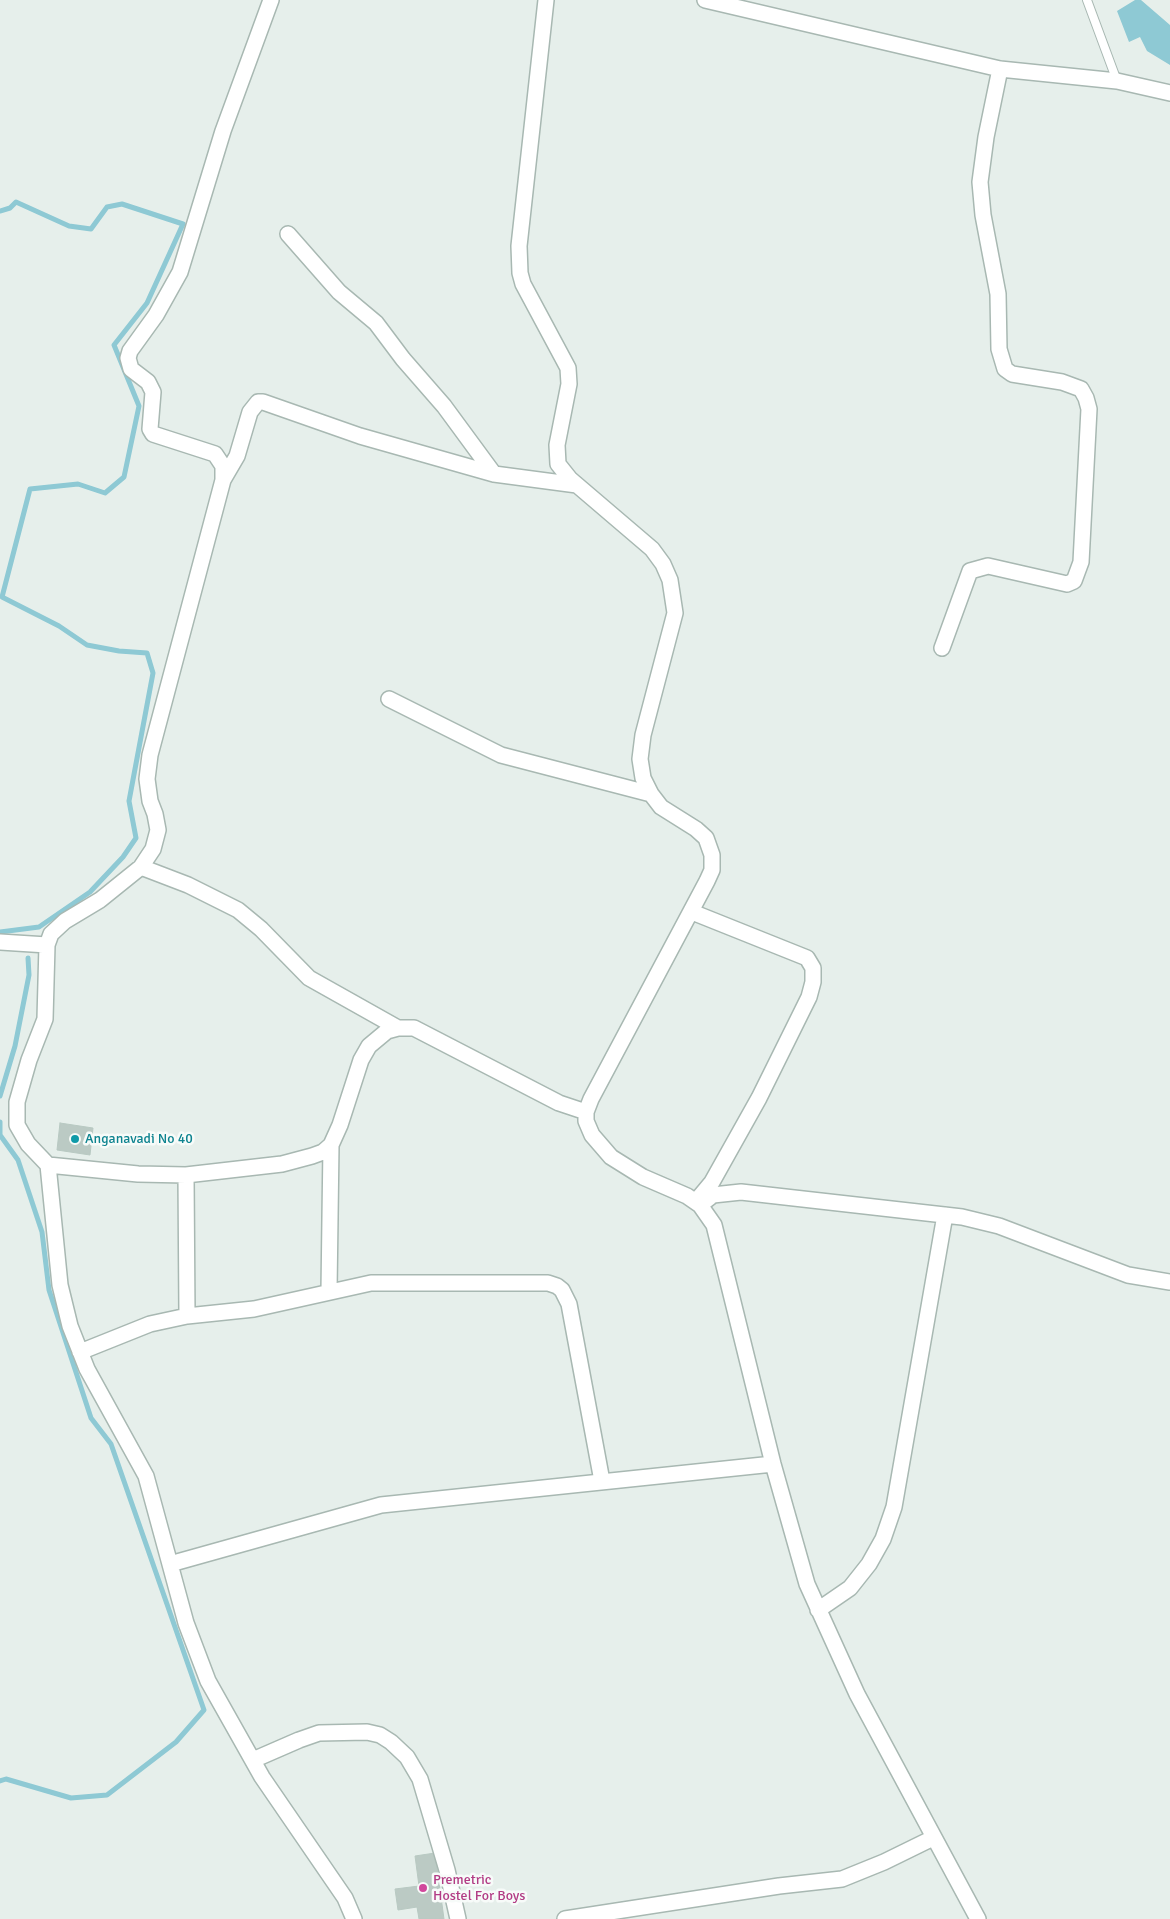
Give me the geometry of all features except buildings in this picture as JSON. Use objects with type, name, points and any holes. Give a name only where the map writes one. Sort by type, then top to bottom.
[{"type":"street","points":[[271,0],[223,131],[180,272],[156,315],[130,351],[128,358],[131,369],[148,382],[153,392],[150,429],[153,434],[215,454],[223,466],[223,480],[150,755],[147,779],[150,801],[158,830],[153,849],[141,867],[100,900],[65,920],[51,934],[47,945],[45,1019],[28,1060],[17,1102],[17,1125],[28,1144],[48,1165],[60,1286],[70,1326],[87,1370],[146,1476],[186,1623],[208,1681],[253,1760],[345,1898],[354,1919]]},
{"type":"street","points":[[546,0],[521,219],[519,262],[523,284],[568,368],[569,384],[556,456],[558,464],[577,485],[652,549],[663,564],[670,580],[676,613],[643,735],[640,759],[643,778],[651,794],[661,807],[696,829],[710,846],[712,870],[692,912],[586,1112],[586,1121],[592,1135],[611,1157],[643,1177],[697,1204],[714,1225],[774,1464],[807,1584],[857,1694],[978,1919]]},
{"type":"street","points":[[704,0],[1000,69],[1117,81],[1170,93]]},
{"type":"street","points":[[942,648],[970,571],[988,566],[1066,584],[1074,581],[1081,562],[1089,409],[1086,398],[1081,389],[1062,382],[1020,377],[1012,374],[1005,369],[999,349],[998,294],[983,215],[980,182],[986,137],[1000,69]]},
{"type":"street","points":[[288,234],[339,292],[376,323],[403,359],[444,406],[494,474]]},
{"type":"street","points":[[223,480],[237,456],[250,412],[258,402],[263,402],[360,436],[494,474],[577,485]]},
{"type":"street","points":[[389,699],[501,755],[651,794]]},
{"type":"street","points":[[141,867],[188,885],[238,910],[261,929],[310,978],[398,1028]]},
{"type":"street","points":[[692,912],[808,958],[812,968],[813,982],[809,997],[759,1098],[712,1182],[697,1204]]},
{"type":"street","points":[[0,942],[47,945]]},
{"type":"street","points":[[329,1291],[331,1145],[340,1125],[361,1060],[377,1037],[398,1028],[414,1028],[558,1103],[586,1112]]},
{"type":"street","points":[[48,1165],[138,1174],[186,1175],[282,1164],[323,1152],[331,1145]]},
{"type":"street","points":[[186,1175],[187,1316]]},
{"type":"street","points":[[697,1204],[713,1195],[741,1192],[945,1215],[999,1226],[1128,1275],[1170,1282]]},
{"type":"street","points":[[818,1610],[850,1588],[869,1564],[883,1539],[894,1507],[945,1215]]},
{"type":"street","points":[[80,1352],[150,1324],[187,1316],[254,1310],[329,1291],[370,1283],[548,1284],[558,1286],[566,1295],[569,1304],[602,1481]]},
{"type":"street","points":[[170,1564],[381,1505],[774,1464]]},
{"type":"street","points":[[253,1760],[299,1740],[319,1734],[367,1732],[380,1735],[391,1742],[407,1758],[420,1779],[447,1870],[458,1919]]},
{"type":"street","points":[[565,1919],[779,1886],[842,1879],[884,1862],[933,1838]]},
{"type":"lane","points":[[1087,0],[1117,81]]},
{"type":"water","points":[[1135,0],[1141,0],[1170,25],[1170,65],[1147,51],[1140,37],[1129,42],[1117,11]]},
{"type":"waterway","points":[[0,211],[10,208],[16,202],[69,226],[91,229],[107,207],[122,204],[183,224],[147,303],[114,345],[139,406],[124,477],[105,493],[78,484],[30,489],[2,597],[59,626],[87,645],[119,651],[147,653],[153,673],[129,801],[136,838],[123,857],[90,892],[39,927],[0,932]]},
{"type":"waterway","points":[[0,1096],[15,1046],[29,975],[28,958]]},
{"type":"waterway","points":[[0,1122],[0,1135],[18,1160],[42,1232],[49,1290],[91,1418],[111,1444],[204,1710],[176,1742],[107,1795],[71,1798],[6,1779],[0,1781]]},
{"type":"place","name":"Anganavadi No 40","points":[[75,1139]]},
{"type":"place","name":"Premetric Hostel For Boys","points":[[423,1888]]}]
